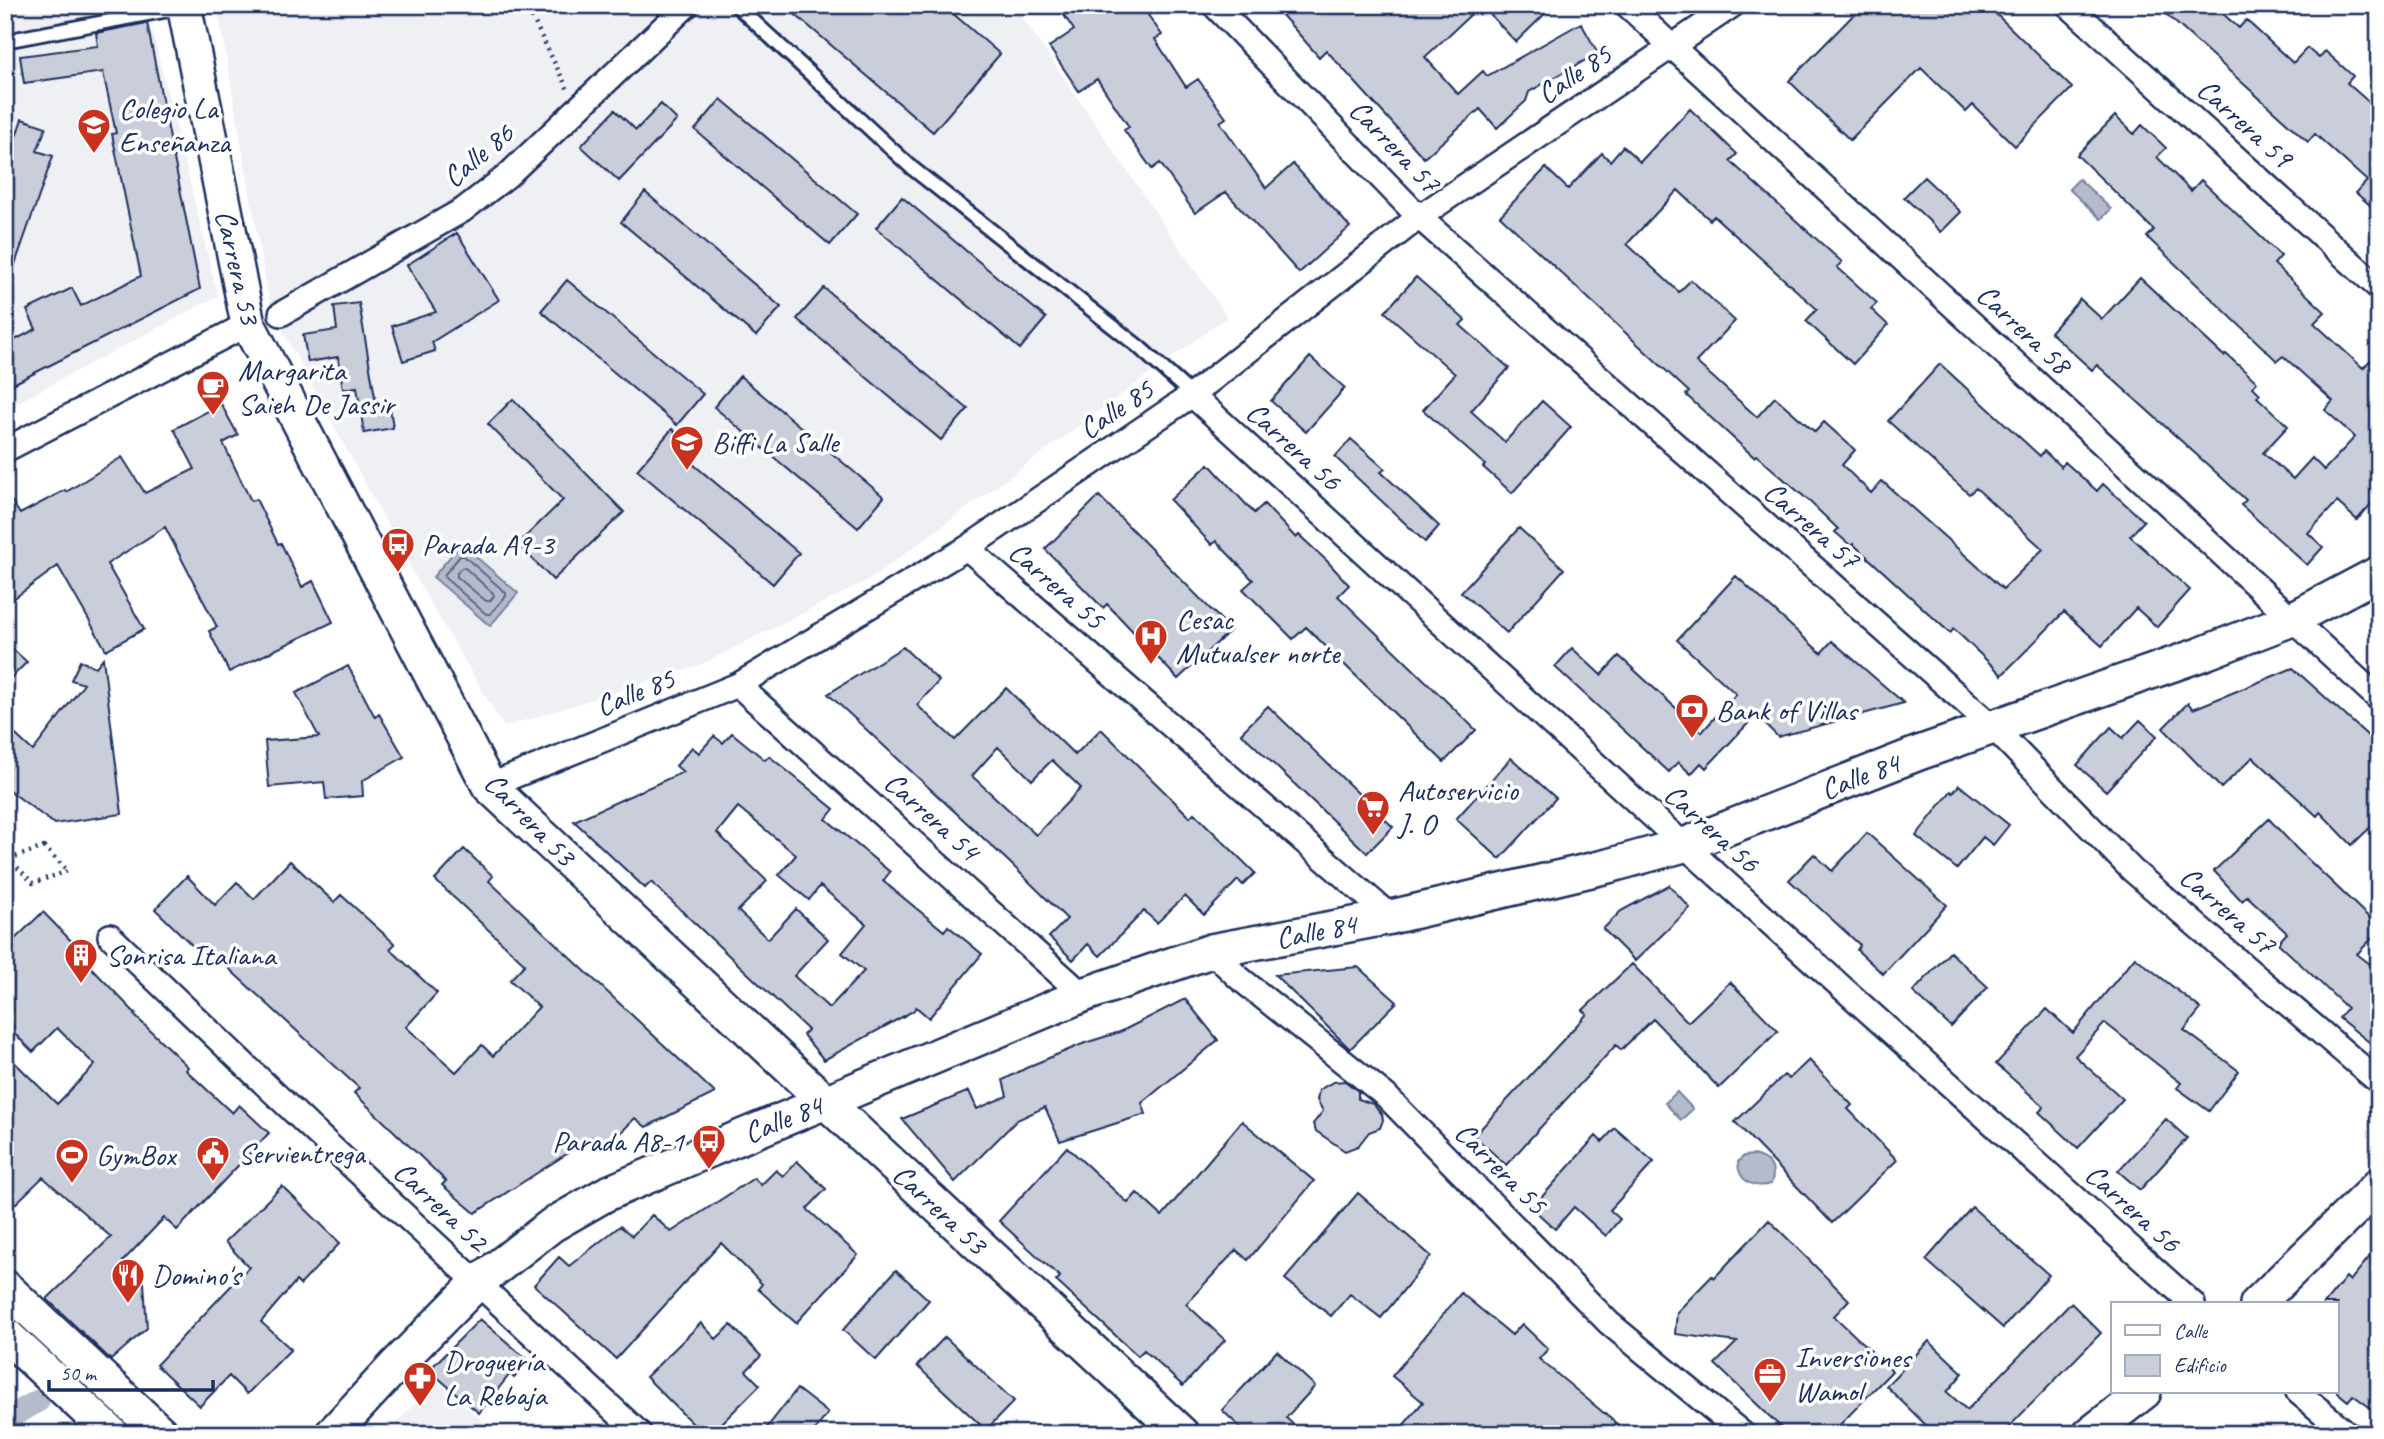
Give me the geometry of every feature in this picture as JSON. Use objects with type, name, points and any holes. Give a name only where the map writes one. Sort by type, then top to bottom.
[{"type":"street","name":"Calle 86","points":[[281,314],[463,210],[507,176],[687,5]]},
{"type":"street","name":"Carrera 57","points":[[1214,5],[1419,216],[1992,726],[2133,870],[2379,1082]]},
{"type":"street","name":"Carrera 58","points":[[1627,5],[2379,699]]},
{"type":"street","name":"Calle 85","points":[[489,786],[738,685],[967,548],[1192,395],[1419,216],[1732,5]]},
{"type":"street","name":"Carrera 59","points":[[2068,5],[2379,288]]},
{"type":"street","name":"Carrera 53","points":[[184,6],[248,324],[489,786],[1182,1434]]},
{"type":"street","points":[[5,450],[248,324]]},
{"type":"street","name":"Carrera 56","points":[[1192,395],[1684,845],[2191,1302]]},
{"type":"street","name":"Carrera 55","points":[[967,548],[1391,917]]},
{"type":"street","name":"Calle 84","points":[[332,1434],[477,1283],[552,1225],[606,1194],[1083,995],[1210,951],[1391,917],[1608,866],[1684,845],[1992,726],[2202,654],[2292,619],[2379,572]]},
{"type":"street","name":"Carrera 54","points":[[738,685],[1083,995]]},
{"type":"street","name":"Carrera 52","points":[[110,936],[640,1434]]},
{"type":"street","name":"Carrera 55","points":[[1210,951],[1238,977],[1386,1096],[1609,1323],[1743,1434]]},
{"type":"street","points":[[2259,1302],[2379,1185]]},
{"type":"street","points":[[5,1287],[162,1434]]},
{"type":"street","points":[[5,1334],[112,1434]]},
{"type":"street","points":[[2090,1434],[2141,1394]]},
{"type":"street","points":[[2300,1394],[2348,1434]]},
{"type":"lane","points":[[736,5],[912,168],[1139,347],[1192,395]]},
{"type":"lane","points":[[5,41],[184,6]]},
{"type":"path","points":[[526,5],[578,109]]},
{"type":"path","points":[[583,5],[591,5]]},
{"type":"path","points":[[44,847],[68,871],[33,883],[9,859],[24,852],[44,847]]},
{"type":"shaded area","name":"Colegio La Enseñanza","points":[[5,5],[146,5],[218,296],[5,409]]},
{"type":"shaded area","name":"Biffi La Salle","points":[[217,5],[1014,5],[1227,317],[872,578],[698,666],[504,727],[421,587],[273,313]]},
{"type":"shaded area","points":[[436,1381],[497,1434],[408,1434],[396,1423]]},
{"type":"water","points":[[2079,179],[2111,209],[2101,219],[2069,189]]},
{"type":"water","points":[[461,544],[518,593],[490,626],[433,577]]},
{"type":"water","points":[[1677,1092],[1693,1109],[1681,1120],[1665,1103]]},
{"type":"water","points":[[1753,1155],[1763,1159],[1772,1168],[1771,1184],[1758,1185],[1744,1179],[1738,1162],[1744,1156]]},
{"type":"building","points":[[784,5],[943,5],[1000,54],[933,132]]},
{"type":"building","points":[[1057,5],[1141,5],[1162,35],[1155,39],[1186,87],[1198,79],[1226,118],[1220,122],[1266,188],[1293,164],[1350,227],[1299,273],[1226,192],[1195,213],[1160,163],[1152,169],[1124,130],[1129,127],[1097,79],[1079,91],[1049,47],[1074,30]]},
{"type":"building","points":[[1273,5],[1481,5],[1425,57],[1458,94],[1483,71],[1487,76],[1581,23],[1598,53],[1529,92],[1526,101],[1497,128],[1480,109],[1424,158],[1326,50],[1319,57]]},
{"type":"building","points":[[1481,5],[1554,5],[1516,42]]},
{"type":"building","points":[[1863,5],[1987,5],[2072,88],[2015,146],[1973,105],[1966,112],[1921,68],[1850,140],[1789,81]]},
{"type":"building","points":[[2156,5],[2213,5],[2239,28],[2246,20],[2293,63],[2307,48],[2319,58],[2325,51],[2353,76],[2347,83],[2379,111],[2379,213],[2356,193],[2367,181],[2315,134],[2308,142]]},
{"type":"building","points":[[147,23],[200,289],[5,388],[5,345],[36,329],[27,310],[72,288],[81,306],[141,276],[112,134],[116,133],[103,72],[24,83],[20,56],[98,46],[96,33]]},
{"type":"building","points":[[721,99],[857,214],[830,245],[695,130]]},
{"type":"building","points":[[661,104],[677,120],[619,181],[581,146],[615,110],[636,130]]},
{"type":"building","points":[[1690,109],[1737,154],[1730,161],[1842,262],[1837,267],[1877,303],[1871,309],[1888,325],[1853,364],[1806,321],[1817,309],[1714,216],[1710,220],[1678,190],[1627,244],[1679,292],[1691,280],[1735,321],[1696,362],[1757,417],[1775,397],[1815,432],[1824,422],[1855,450],[1842,465],[1871,493],[1882,481],[2003,589],[2043,549],[1976,488],[1969,494],[1888,421],[1940,364],[2040,456],[2044,451],[2061,467],[2065,462],[2097,491],[2103,484],[2144,521],[2130,536],[2190,590],[2157,627],[2136,608],[2102,646],[2064,612],[2002,675],[1954,629],[1950,633],[1853,544],[1851,546],[1835,532],[1838,529],[1809,501],[1756,455],[1754,457],[1686,395],[1689,392],[1500,216],[1546,168],[1568,189],[1602,153],[1610,161],[1623,146],[1640,162]]},
{"type":"building","points":[[2115,116],[2134,134],[2142,125],[2166,148],[2157,157],[2191,191],[2201,180],[2281,256],[2274,264],[2325,312],[2314,323],[2363,368],[2379,351],[2379,495],[2357,520],[2337,502],[2308,533],[2323,547],[2307,565],[2241,505],[2246,500],[2209,466],[2097,365],[2092,370],[2050,332],[2080,299],[2102,319],[2140,278],[2224,356],[2226,354],[2257,382],[2253,387],[2260,394],[2257,397],[2288,426],[2263,453],[2293,479],[2312,458],[2324,470],[2355,437],[2325,410],[2333,401],[2283,356],[2277,361],[2147,237],[2154,230],[2077,155]]},
{"type":"building","points":[[22,119],[46,127],[37,151],[53,156],[8,284],[5,284],[5,146],[12,148]]},
{"type":"building","points":[[1924,177],[1961,212],[1941,232],[1904,197]]},
{"type":"building","points":[[645,192],[781,307],[756,336],[621,222]]},
{"type":"building","points":[[902,197],[1046,318],[1020,349],[876,228]]},
{"type":"building","points":[[457,233],[499,300],[432,342],[435,351],[403,361],[392,326],[436,312],[407,265]]},
{"type":"building","points":[[1416,277],[1465,320],[1460,325],[1509,368],[1471,411],[1505,442],[1542,401],[1571,427],[1512,493],[1423,410],[1455,374],[1385,312]]},
{"type":"building","points":[[567,280],[703,394],[677,425],[541,311]]},
{"type":"building","points":[[824,288],[968,409],[941,440],[797,319]]},
{"type":"building","points":[[359,303],[376,403],[389,401],[393,428],[364,433],[357,387],[343,389],[338,357],[308,362],[303,335],[337,330],[334,306]]},
{"type":"building","points":[[1310,357],[1345,388],[1306,432],[1271,401]]},
{"type":"building","points":[[740,376],[884,497],[858,528],[714,407]]},
{"type":"building","points":[[513,399],[624,512],[553,580],[518,544],[563,500],[488,424]]},
{"type":"building","points":[[221,404],[238,435],[223,443],[251,501],[256,499],[302,587],[313,581],[333,622],[229,672],[209,631],[217,627],[165,527],[107,564],[144,629],[106,650],[58,566],[5,605],[5,491],[20,514],[65,490],[66,492],[122,457],[145,493],[195,469],[174,429]]},
{"type":"building","points":[[672,429],[695,449],[687,459],[799,553],[773,584],[637,470]]},
{"type":"building","points":[[1351,439],[1385,469],[1381,472],[1439,526],[1425,542],[1335,457]]},
{"type":"building","points":[[1209,464],[1254,513],[1264,504],[1296,538],[1299,535],[1327,561],[1349,585],[1338,596],[1476,730],[1444,762],[1306,627],[1293,639],[1243,589],[1253,580],[1216,541],[1212,545],[1170,500]]},
{"type":"building","points":[[1099,496],[1231,630],[1178,679],[1107,604],[1103,608],[1045,549]]},
{"type":"building","points":[[1519,528],[1564,569],[1507,633],[1461,592]]},
{"type":"building","points":[[1736,576],[1821,653],[1832,641],[1904,703],[1778,737],[1756,715],[1706,768],[1701,763],[1691,774],[1678,762],[1669,772],[1555,667],[1572,648],[1601,675],[1619,656],[1702,732],[1736,694],[1677,640]]},
{"type":"building","points":[[5,642],[27,662],[5,684]]},
{"type":"building","points":[[903,647],[939,681],[917,705],[955,740],[1006,688],[1075,755],[1101,729],[1190,817],[1194,813],[1255,873],[1243,885],[1238,880],[1204,915],[1185,896],[1157,923],[1144,911],[1100,956],[1088,944],[1073,960],[1049,937],[1067,919],[828,694]],"holes":[[[998,747],[1032,780],[1052,760],[1081,788],[1036,835],[972,776]]]},
{"type":"building","points":[[103,658],[122,814],[54,824],[5,787],[5,725],[33,751],[84,684],[71,680],[80,661],[96,667]]},
{"type":"building","points":[[348,666],[375,717],[379,714],[404,757],[362,781],[363,796],[326,799],[324,782],[269,787],[265,741],[319,737],[296,693]]},
{"type":"building","points":[[2293,668],[2379,746],[2379,819],[2352,845],[2320,812],[2317,816],[2253,757],[2221,788],[2163,728],[2188,703],[2193,709]]},
{"type":"building","points":[[1268,706],[1393,827],[1367,853],[1241,733]]},
{"type":"building","points":[[2140,720],[2157,736],[2106,791],[2077,765],[2111,727],[2123,738]]},
{"type":"building","points":[[732,733],[765,760],[769,756],[834,809],[826,819],[890,872],[883,881],[944,931],[948,926],[982,954],[929,1018],[916,1007],[824,1060],[803,1035],[808,1030],[651,882],[645,888],[574,821],[683,772],[676,766],[692,747],[699,753],[714,736],[723,743]],"holes":[[[738,807],[796,855],[779,875],[809,900],[820,886],[866,924],[842,953],[864,971],[829,1008],[794,976],[828,939],[796,909],[768,939],[738,911],[767,881],[717,833]]]},
{"type":"building","points":[[1511,758],[1556,798],[1500,859],[1456,819]]},
{"type":"building","points":[[1959,785],[2009,825],[1993,845],[1983,837],[1957,869],[1916,836],[1951,791],[1953,793]]},
{"type":"building","points":[[2269,819],[2379,927],[2379,931],[2357,954],[2379,971],[2379,1050],[2339,1018],[2347,1008],[2278,943],[2287,933],[2247,896],[2242,901],[2214,871]]},
{"type":"building","points":[[1867,833],[1947,905],[1883,974],[1857,950],[1860,945],[1789,880],[1814,854],[1832,871]]},
{"type":"building","points":[[464,849],[493,876],[489,881],[715,1093],[646,1127],[635,1118],[605,1149],[593,1137],[475,1213],[442,1185],[446,1181],[354,1093],[359,1088],[202,944],[197,950],[155,909],[187,876],[215,905],[237,882],[254,899],[290,861],[334,902],[341,895],[395,944],[390,949],[437,993],[406,1027],[456,1072],[482,1045],[493,1056],[539,1007],[510,980],[525,964],[435,880]]},
{"type":"building","points":[[1669,885],[1690,908],[1635,961],[1603,929],[1621,911]]},
{"type":"building","points":[[43,912],[82,952],[79,955],[136,1014],[134,1015],[188,1067],[186,1070],[232,1113],[239,1105],[269,1133],[177,1230],[164,1218],[123,1261],[144,1283],[147,1328],[111,1360],[47,1299],[111,1237],[43,1177],[5,1214],[5,1053],[57,1104],[95,1065],[57,1028],[33,1052],[10,1029],[13,1027],[5,1019],[5,930],[15,939]]},
{"type":"building","points":[[1950,952],[1988,987],[1951,1027],[1913,992]]},
{"type":"building","points":[[2135,957],[2201,1009],[2184,1030],[2239,1071],[2209,1111],[2177,1088],[2181,1083],[2105,1023],[2075,1056],[2123,1099],[2078,1148],[2039,1112],[2044,1107],[1996,1064],[2047,1009],[2073,1033]]},
{"type":"building","points":[[1632,964],[1688,1022],[1730,982],[1778,1031],[1719,1088],[1653,1019],[1621,1050],[1616,1045],[1506,1165],[1474,1136],[1587,1014],[1583,1010]]},
{"type":"building","points":[[1358,967],[1397,1002],[1350,1049],[1275,975]]},
{"type":"building","points":[[1185,999],[1218,1040],[1142,1103],[1146,1114],[1060,1141],[1045,1107],[1017,1120],[955,1182],[902,1119],[969,1091],[977,1109],[1007,1096],[1003,1080],[1085,1043],[1120,1032]]},
{"type":"building","points":[[1809,1060],[1852,1105],[1848,1109],[1897,1160],[1832,1223],[1735,1122],[1784,1075],[1789,1079]]},
{"type":"building","points":[[1345,1081],[1358,1091],[1358,1099],[1373,1104],[1382,1114],[1383,1120],[1380,1128],[1369,1132],[1358,1146],[1345,1151],[1316,1131],[1313,1124],[1323,1111],[1317,1100],[1319,1090],[1333,1082]]},
{"type":"building","points":[[2166,1119],[2187,1138],[2140,1190],[2118,1171]]},
{"type":"building","points":[[1242,1121],[1314,1181],[1248,1260],[1236,1250],[1186,1304],[1225,1340],[1183,1386],[1144,1350],[1138,1356],[1056,1281],[1060,1277],[999,1221],[1067,1147],[1128,1203],[1137,1193],[1162,1216]]},
{"type":"building","points":[[1615,1128],[1654,1162],[1610,1210],[1620,1219],[1606,1236],[1574,1207],[1555,1229],[1532,1208],[1596,1136],[1602,1142]]},
{"type":"building","points":[[797,1161],[826,1189],[807,1209],[858,1255],[796,1323],[758,1289],[762,1284],[721,1243],[616,1359],[534,1285],[559,1257],[569,1266],[620,1226],[632,1236],[652,1215],[671,1232],[754,1178],[761,1185],[776,1170],[783,1176]]},
{"type":"building","points":[[282,1186],[340,1243],[300,1285],[296,1281],[261,1322],[291,1349],[247,1394],[229,1376],[200,1406],[156,1365],[249,1267],[225,1242]]},
{"type":"building","points":[[1358,1193],[1431,1256],[1381,1318],[1350,1294],[1331,1316],[1285,1279]]},
{"type":"building","points":[[1972,1207],[2049,1275],[2003,1328],[1926,1260]]},
{"type":"building","points":[[1769,1220],[1849,1300],[1834,1316],[1892,1371],[1831,1434],[1788,1434],[1715,1364],[1737,1342],[1675,1334],[1677,1312],[1712,1276],[1714,1278]]},
{"type":"building","points":[[2379,1245],[2379,1414],[2353,1395],[2348,1401],[2338,1393],[2338,1302],[2326,1302],[2346,1277],[2350,1281]]},
{"type":"building","points":[[896,1270],[929,1300],[876,1360],[843,1330]]},
{"type":"building","points":[[1461,1293],[1512,1335],[1522,1324],[1548,1349],[1539,1359],[1629,1434],[1396,1434],[1423,1402],[1392,1376]]},
{"type":"building","points":[[2071,1303],[2101,1333],[2002,1434],[1935,1434],[1886,1386],[1929,1341],[1963,1373],[1947,1392],[1967,1410]]},
{"type":"building","points":[[480,1319],[529,1361],[514,1378],[510,1374],[479,1413],[429,1370]]},
{"type":"building","points":[[701,1323],[716,1339],[731,1325],[761,1356],[746,1371],[760,1385],[711,1434],[703,1434],[646,1377]]},
{"type":"building","points":[[945,1337],[1014,1401],[986,1430],[917,1366]]},
{"type":"building","points":[[1277,1351],[1315,1386],[1286,1418],[1304,1434],[1247,1434],[1222,1410]]},
{"type":"building","points":[[797,1389],[828,1413],[812,1434],[762,1434]]},
{"type":"waterway","points":[[5,1420],[38,1401]]},
{"type":"place","name":"Colegio La Enseñanza","points":[[94,155]]},
{"type":"place","name":"Margarita Saieh De Jassir","points":[[213,417]]},
{"type":"place","name":"Biffi La Salle","points":[[687,472]]},
{"type":"place","name":"Parada A9-3","points":[[398,574]]},
{"type":"place","name":"Cesac Mutualser norte","points":[[1151,666]]},
{"type":"place","name":"Bank of Villas","points":[[1692,740]]},
{"type":"place","name":"Autoservicio J. O","points":[[1373,837]]},
{"type":"place","name":"Sonrisa Italiana","points":[[81,985]]},
{"type":"place","name":"Parada A8-1","points":[[709,1171]]},
{"type":"place","name":"Servientrega","points":[[213,1183]]},
{"type":"place","name":"GymBox","points":[[72,1185]]},
{"type":"place","name":"Domino's","points":[[128,1305]]},
{"type":"place","name":"Inversiones Wamol","points":[[1770,1404]]},
{"type":"place","name":"Droguería La Rebaja","points":[[420,1408]]}]
